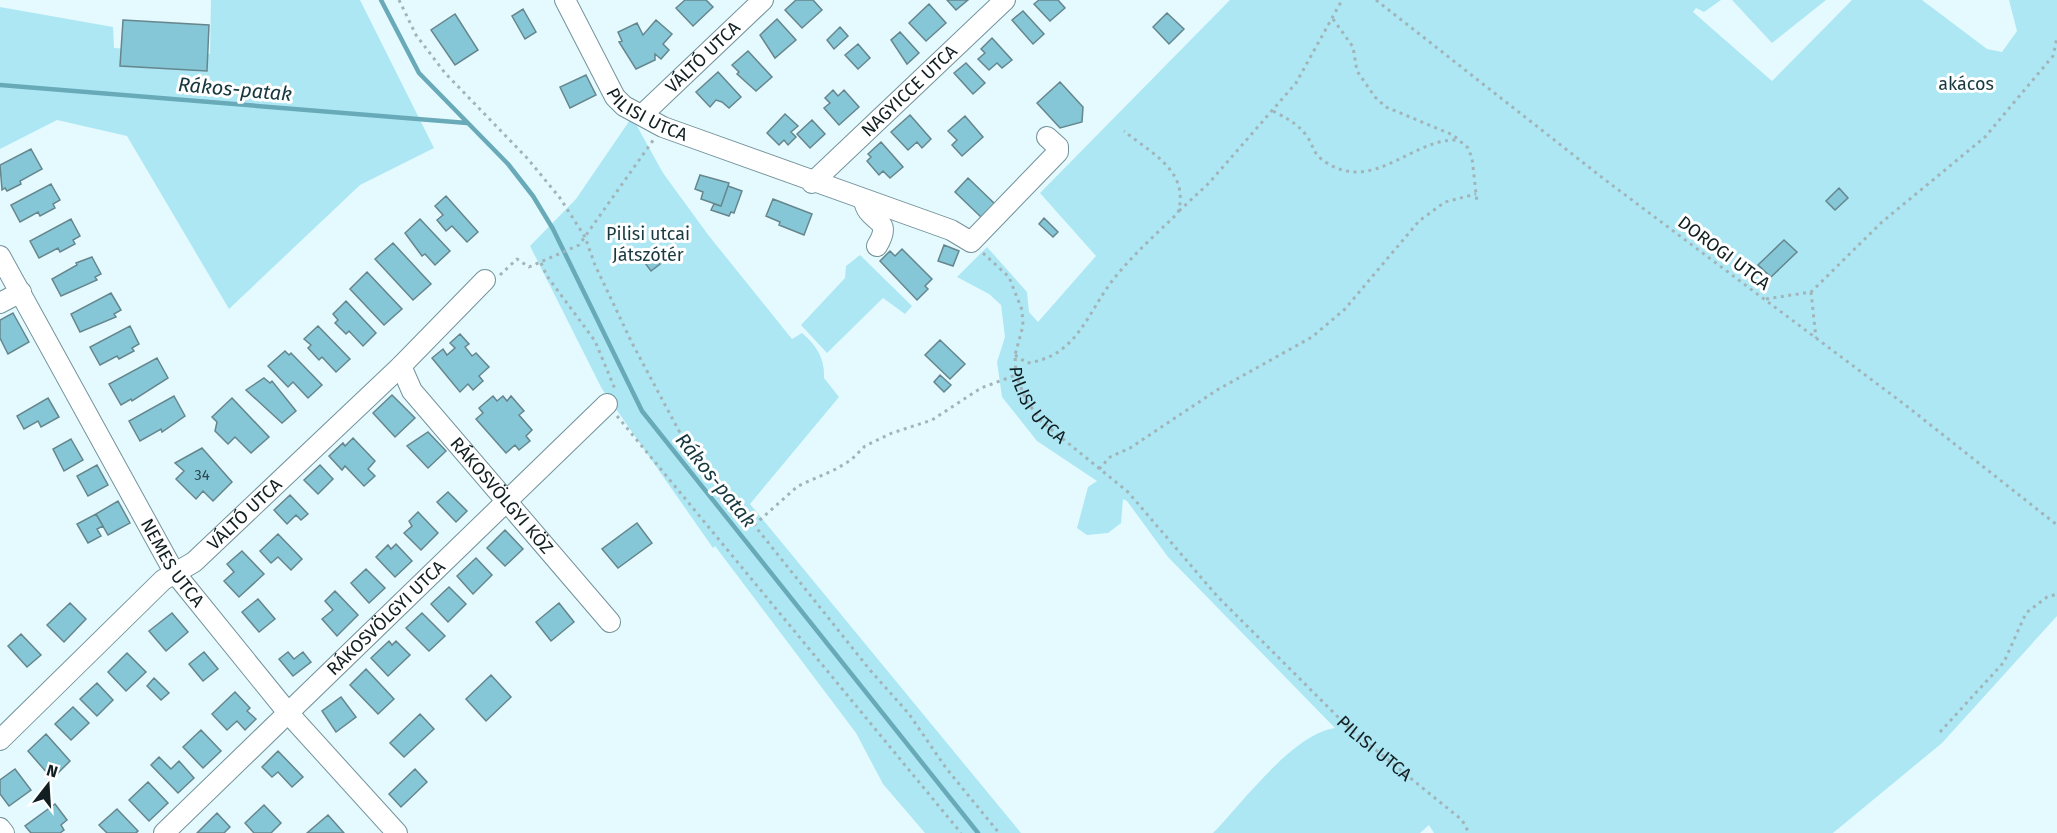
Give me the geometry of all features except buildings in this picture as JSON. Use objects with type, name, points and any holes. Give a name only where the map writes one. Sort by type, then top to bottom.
[{"type":"street","name":"PILISI UTCA","points":[[565,0],[615,97],[624,106],[663,127],[812,183],[951,230],[971,242]]},
{"type":"street","name":"VÁLTÓ UTCA","points":[[642,115],[763,0]]},
{"type":"street","name":"NAGYICCE UTCA","points":[[812,183],[1005,0]]},
{"type":"street","points":[[971,242],[1058,152],[1058,147],[1047,136]]},
{"type":"street","points":[[864,200],[865,207],[883,225],[884,234],[876,246]]},
{"type":"street","name":"NEMES UTCA","points":[[0,256],[174,572],[289,714],[397,833]]},
{"type":"street","name":"VÁLTÓ UTCA","points":[[0,740],[163,580],[194,562],[400,366],[485,280]]},
{"type":"street","points":[[0,303],[21,292]]},
{"type":"street","name":"RÁKOSVÖLGYI KÖZ","points":[[400,366],[412,391],[610,622]]},
{"type":"street","name":"RÁKOSVÖLGYI UTCA","points":[[164,833],[607,404]]},
{"type":"street","points":[[0,828],[4,833]]},
{"type":"path","points":[[399,0],[416,35],[445,73],[527,158],[560,198],[585,237],[595,265],[679,431],[870,670],[909,714],[946,768],[999,833]]},
{"type":"path","points":[[1016,355],[1027,363],[1044,361],[1059,353],[1079,332],[1114,278],[1209,183],[1296,83],[1342,0]]},
{"type":"path","name":"DOROGI UTCA","points":[[1376,0],[1604,179],[1816,338],[2057,525]]},
{"type":"path","points":[[1333,19],[1353,47],[1357,71],[1386,107],[1454,135],[1468,148],[1472,158],[1477,202]]},
{"type":"path","points":[[1764,300],[1811,292],[1882,222],[1985,137],[2053,56],[2057,38]]},
{"type":"path","points":[[1273,111],[1294,122],[1308,137],[1312,151],[1328,164],[1361,173],[1380,170],[1412,152],[1446,139],[1458,140]]},
{"type":"path","points":[[485,280],[491,284],[517,259],[529,267],[579,244],[663,127]]},
{"type":"path","points":[[1124,130],[1175,174],[1182,198],[1178,213]]},
{"type":"path","points":[[1100,469],[1110,456],[1130,448],[1207,396],[1312,337],[1345,309],[1419,221],[1445,202],[1476,194]]},
{"type":"path","name":"PILISI UTCA","points":[[971,242],[1009,278],[1023,317],[1016,355],[1016,375],[1026,400],[1041,421],[1128,492],[1216,596],[1341,721],[1462,820],[1469,833]]},
{"type":"path","points":[[541,262],[547,276],[595,341],[616,392],[607,404],[961,833]]},
{"type":"path","points":[[1811,292],[1816,338]]},
{"type":"path","points":[[754,525],[798,486],[836,469],[851,460],[865,446],[892,433],[932,420],[981,388],[1016,375]]},
{"type":"path","points":[[1940,732],[2004,662],[2026,613],[2047,597],[2057,594]]},
{"type":"green space","points":[[211,0],[360,0],[434,148],[360,185],[229,309],[127,136],[57,120],[0,149],[0,7],[113,27],[114,48],[210,54]]},
{"type":"green space","name":"akácos","points":[[1230,0],[1721,0],[1704,12],[1696,8],[1693,12],[1772,81],[1852,0],[1922,0],[1987,49],[2002,52],[2017,31],[2009,0],[2057,0],[2057,616],[1942,743],[1833,833],[1434,833],[1429,825],[1420,833],[1213,833],[1286,756],[1319,733],[1335,728],[1168,557],[1127,501],[1123,499],[1121,523],[1108,533],[1087,535],[1077,528],[1088,487],[1097,481],[1037,441],[1002,397],[997,362],[1005,337],[1001,305],[989,294],[957,277],[987,247],[1027,292],[1029,312],[1038,322],[1096,256],[1040,193]]},
{"type":"green space","points":[[1732,0],[1826,0],[1772,43]]},
{"type":"green space","name":"Pilisi utcai Játszótér","points":[[632,117],[663,173],[709,236],[792,339],[802,333],[816,348],[823,365],[824,378],[839,397],[750,504],[1021,833],[925,833],[883,784],[856,733],[715,546],[713,548],[602,389],[530,246],[576,199]]},
{"type":"green space","points":[[860,255],[912,306],[905,314],[883,298],[827,353],[801,325],[845,278],[846,266]]},
{"type":"waterway","name":"Rákos-patak","points":[[381,0],[419,73],[508,164],[533,196],[553,229],[642,411],[978,833]]},
{"type":"waterway","name":"Rákos-patak","points":[[0,85],[467,123]]}]
